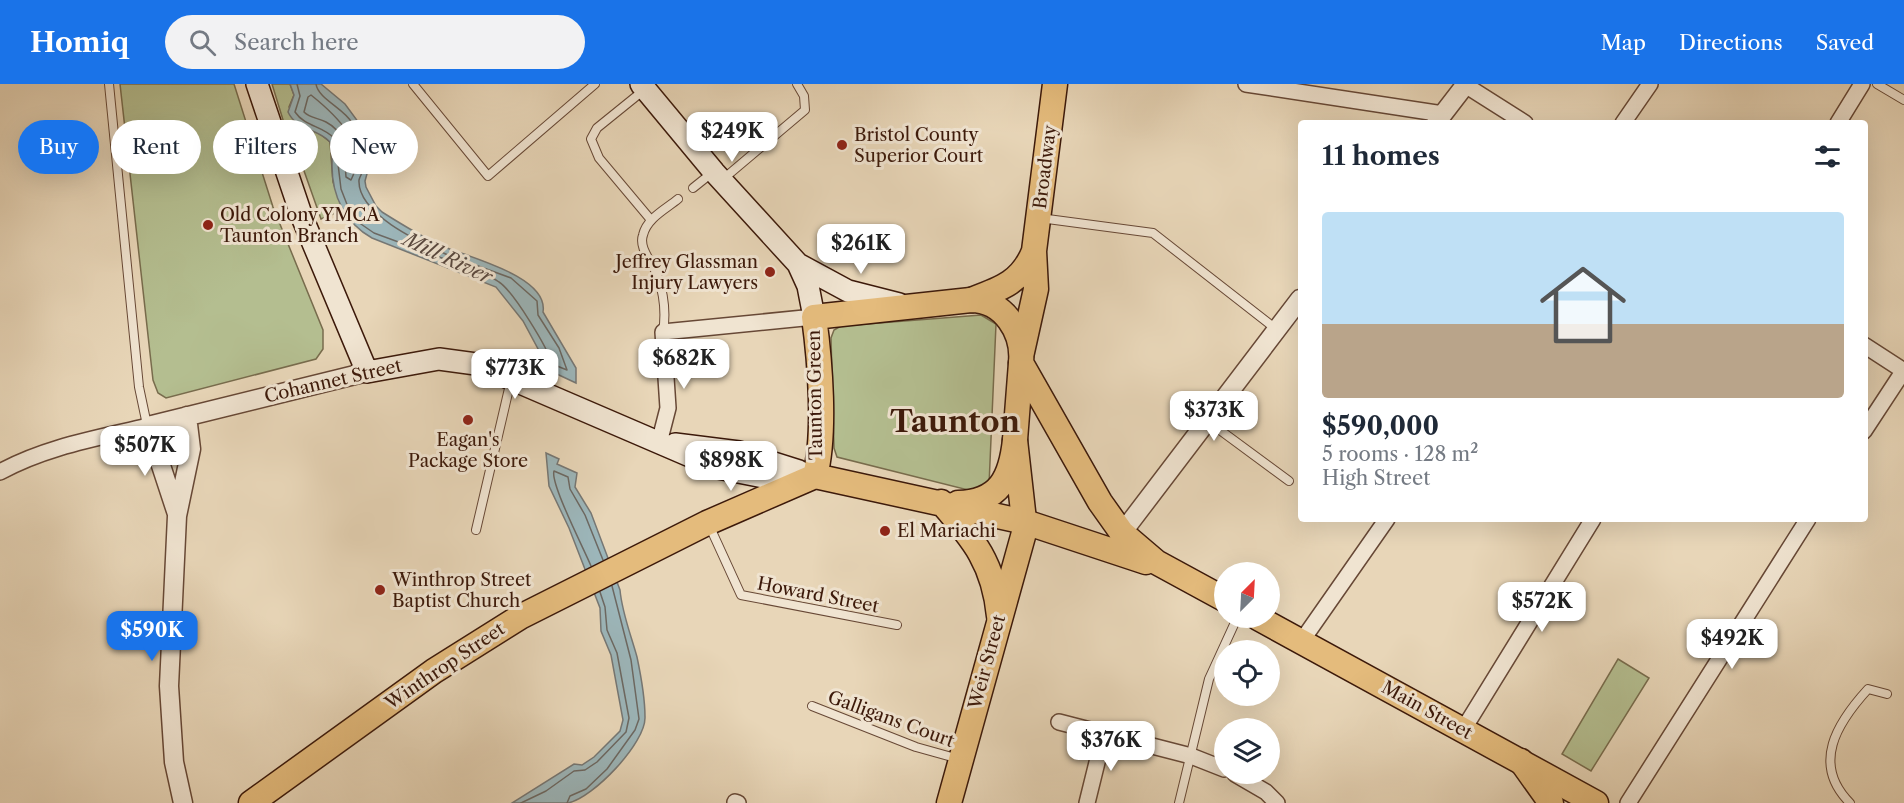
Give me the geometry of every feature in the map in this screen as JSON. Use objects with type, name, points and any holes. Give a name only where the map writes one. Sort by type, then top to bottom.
[{"type":"main road","points":[[257,84],[302,217],[367,372]]},
{"type":"main road","name":"Broadway","points":[[1022,357],[1036,289],[1034,251],[1055,84]]},
{"type":"main road","points":[[645,86],[718,176],[798,264],[808,286],[814,317]]},
{"type":"main road","name":"Broadway","points":[[971,300],[1014,282],[1027,266],[1034,251]]},
{"type":"main road","points":[[798,264],[848,291],[914,307]]},
{"type":"main road","name":"Taunton Green","points":[[1015,440],[1022,357],[1006,314],[991,303],[971,300],[814,317],[820,446],[815,476],[1025,522]]},
{"type":"main road","points":[[1022,357],[1100,502],[1122,533],[1147,556],[1214,594]]},
{"type":"main road","name":"Cohannet Street","points":[[367,372],[418,361],[448,360],[486,366],[659,443],[739,452],[815,476]]},
{"type":"main road","points":[[941,502],[976,502],[991,496],[1009,470],[1015,440]]},
{"type":"main road","points":[[1015,440],[1025,522],[1168,569]]},
{"type":"main road","name":"Winthrop Street","points":[[250,803],[465,650],[520,616],[580,584],[707,523],[815,476]]},
{"type":"main road","points":[[941,502],[983,555],[994,584],[999,616]]},
{"type":"main road","name":"Weir Street","points":[[949,803],[1025,522]]},
{"type":"main road","points":[[1064,534],[1099,539],[1122,533]]},
{"type":"main road","name":"Main Street","points":[[1276,628],[1596,803]]},
{"type":"main road","points":[[1521,761],[1551,803]]},
{"type":"street","points":[[1625,120],[1650,84]]},
{"type":"street","points":[[1840,120],[1862,84]]},
{"type":"street","points":[[1256,85],[1290,87],[1439,118],[1466,85],[1520,120]]},
{"type":"street","points":[[1122,533],[1298,302]]},
{"type":"street","points":[[659,443],[668,408],[663,332],[814,317]]},
{"type":"street","points":[[1868,348],[1904,370],[1868,425]]},
{"type":"street","name":"Cohannet Street","points":[[0,472],[34,456],[67,445],[367,372]]},
{"type":"street","points":[[183,803],[174,762],[169,705],[177,516],[191,449],[187,416]]},
{"type":"street","points":[[148,426],[177,516]]},
{"type":"street","points":[[1301,642],[1385,522]]},
{"type":"street","points":[[1463,730],[1591,522]]},
{"type":"street","points":[[1628,803],[1806,522]]},
{"type":"street","points":[[1059,722],[1191,756],[1214,765]]},
{"type":"street","points":[[1087,803],[1104,734]]},
{"type":"street","points":[[1252,784],[1266,792],[1277,803]]},
{"type":"lane","points":[[109,84],[139,387],[148,426]]},
{"type":"lane","points":[[412,84],[488,176],[595,84]]},
{"type":"lane","points":[[693,188],[718,176],[805,110],[804,96],[797,84]]},
{"type":"lane","points":[[1877,84],[1904,100]]},
{"type":"lane","points":[[645,86],[595,130],[591,139],[599,158],[651,220]]},
{"type":"lane","points":[[663,332],[665,311],[659,281],[642,243],[643,233],[651,220],[678,199]]},
{"type":"lane","points":[[1038,218],[1153,233],[1277,330]]},
{"type":"lane","points":[[476,530],[512,377]]},
{"type":"lane","points":[[1207,421],[1289,481]]},
{"type":"lane","name":"Howard Street","points":[[707,523],[741,595],[897,625]]},
{"type":"lane","points":[[1179,803],[1209,679],[1232,628]]},
{"type":"lane","points":[[1850,803],[1837,790],[1829,769],[1833,746],[1845,714],[1868,689],[1887,694]]},
{"type":"lane","name":"Galligans Court","points":[[812,706],[916,747],[960,760]]},
{"type":"green space","name":"Old Colony YMCA Taunton Branch","points":[[120,84],[234,84],[245,120],[213,120],[213,174],[263,174],[273,207],[323,330],[323,349],[316,359],[166,398],[158,393],[153,380],[130,174],[201,174],[201,120],[124,120]]},
{"type":"green space","points":[[272,84],[290,84],[294,95],[289,107],[297,120],[283,120]]},
{"type":"green space","points":[[318,133],[330,142],[330,174],[332,174],[343,210],[321,219],[305,174],[318,174]]},
{"type":"green space","points":[[981,315],[996,324],[989,485],[980,493],[837,457],[834,448],[831,338],[834,330],[841,326]]},
{"type":"green space","points":[[1618,659],[1649,678],[1591,771],[1562,754]]},
{"type":"water","points":[[290,84],[321,84],[345,104],[357,120],[330,120],[330,142],[318,134],[318,120],[294,120],[292,118],[288,112],[294,95]]},
{"type":"water","name":"Mill River","points":[[333,174],[367,174],[366,187],[376,206],[382,212],[434,242],[487,262],[520,278],[533,288],[541,299],[543,312],[576,368],[576,383],[544,368],[545,362],[523,321],[496,287],[372,238],[354,225],[342,208],[334,188]]},
{"type":"water","points":[[546,453],[559,459],[557,464],[577,473],[575,487],[591,513],[620,590],[637,657],[644,695],[645,717],[643,728],[628,754],[604,780],[579,799],[568,803],[512,803],[574,764],[582,765],[594,757],[620,731],[623,720],[611,655],[601,631],[600,608],[569,528],[549,486]]},
{"type":"place","name":"Bristol County Superior Court","points":[[842,145]]},
{"type":"place","name":"Old Colony YMCA Taunton Branch","points":[[208,225]]},
{"type":"place","name":"Jeffrey Glassman Injury Lawyers","points":[[770,272]]},
{"type":"place","name":"Eagan's Package Store","points":[[468,420]]},
{"type":"place","name":"El Mariachi","points":[[885,531]]},
{"type":"place","name":"Winthrop Street Baptist Church","points":[[380,590]]},
{"type":"district","name":"Taunton","points":[[955,421]]}]
